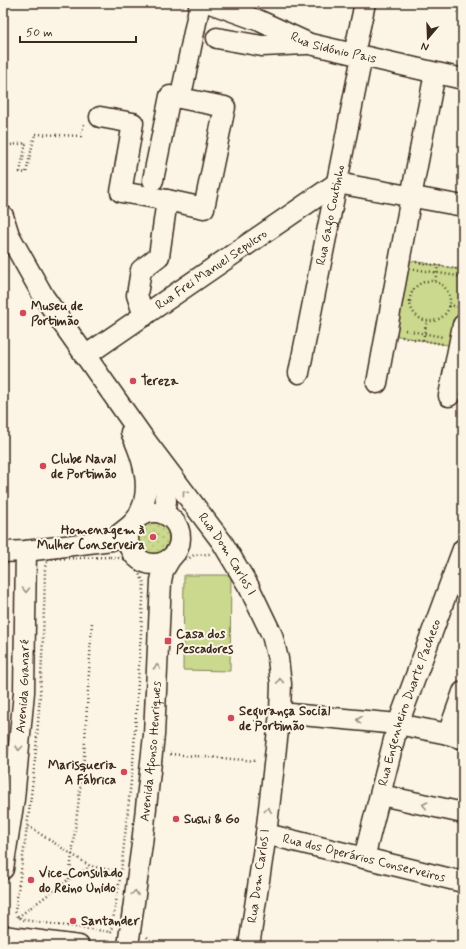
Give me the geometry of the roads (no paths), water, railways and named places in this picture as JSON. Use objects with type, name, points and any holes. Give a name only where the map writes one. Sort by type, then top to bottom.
[{"type":"street","points":[[183,86],[200,3]]},
{"type":"street","name":"Rua Sidónio Pais","points":[[210,3],[260,21],[310,44],[463,78]]},
{"type":"street","name":"Rua Gago Coutinho","points":[[299,373],[337,183],[366,3]]},
{"type":"street","points":[[217,38],[262,46],[310,44]]},
{"type":"street","points":[[377,383],[394,332],[405,263],[411,196],[435,73]]},
{"type":"street","points":[[100,117],[133,123],[121,192],[204,208],[225,107],[170,96],[153,180]]},
{"type":"street","points":[[337,183],[463,206]]},
{"type":"street","name":"Rua Frei Manuel Sepulcro","points":[[85,356],[337,183]]},
{"type":"street","points":[[144,316],[137,295],[141,270],[159,256],[167,200]]},
{"type":"street","name":"Rua Dom Carlos I","points":[[3,216],[9,236],[44,297],[142,436],[216,548],[249,587],[272,635],[278,659],[281,684],[280,713],[266,834],[249,946]]},
{"type":"street","points":[[449,396],[453,342],[463,325]]},
{"type":"street","points":[[114,396],[138,448],[145,472],[146,490],[144,504],[128,536],[128,541],[132,551],[139,559],[149,564],[178,560],[174,555],[179,546],[180,535],[170,519],[166,501],[164,480],[142,436]]},
{"type":"street","points":[[3,552],[26,551],[112,540],[148,512],[159,512],[170,519],[192,526],[216,548]]},
{"type":"street","name":"Rua Engenheiro Duarte Pacheco","points":[[364,858],[398,724],[463,549]]},
{"type":"street","name":"Avenida Guanaré","points":[[3,869],[14,799],[24,692],[26,551]]},
{"type":"street","name":"Avenida Afonso Henriques","points":[[128,946],[142,844],[154,735],[161,580],[163,571],[178,560]]},
{"type":"street","points":[[280,713],[398,724],[455,737],[463,692]]},
{"type":"street","points":[[381,795],[463,813]]},
{"type":"street","name":"Rua dos Operários Conserveiros","points":[[266,834],[463,882]]},
{"type":"street","points":[[3,936],[79,946]]},
{"type":"place","name":"Museu de Portimão","points":[[23,313]]},
{"type":"place","name":"Tereza","points":[[133,381]]},
{"type":"place","name":"Clube Naval de Portimão","points":[[43,466]]},
{"type":"place","name":"Homenagem à Mulher Conserveira","points":[[153,537]]},
{"type":"place","name":"Casa dos Pescadores","points":[[168,641]]},
{"type":"place","name":"Segurança Social de Portimão","points":[[231,718]]},
{"type":"place","name":"Marisqueria A Fábrica","points":[[124,772]]},
{"type":"place","name":"Sushi & Go","points":[[176,819]]},
{"type":"place","name":"Vice-Consulado do Reino Unido","points":[[31,880]]},
{"type":"place","name":"Santander","points":[[73,921]]}]
